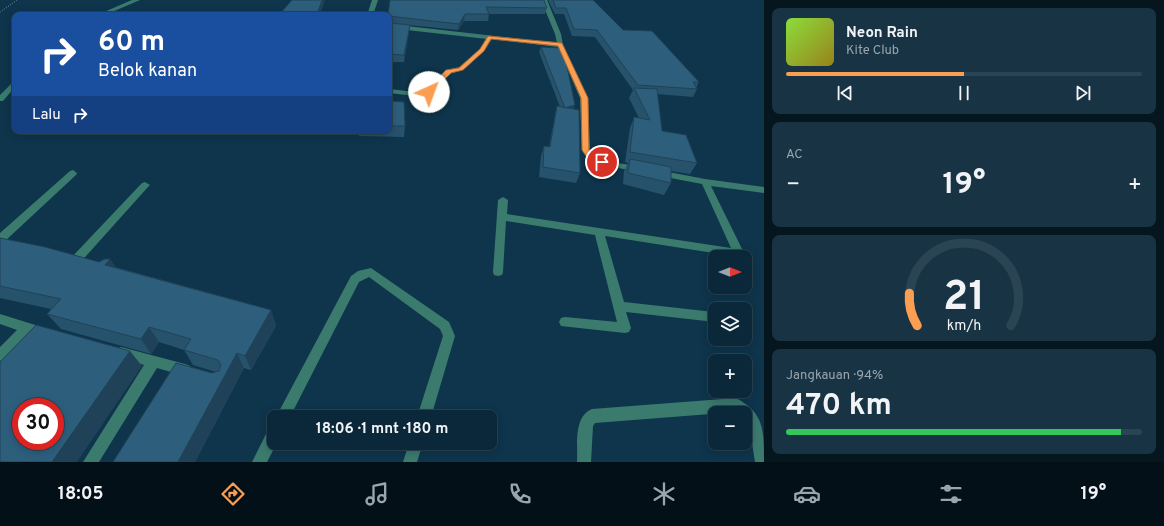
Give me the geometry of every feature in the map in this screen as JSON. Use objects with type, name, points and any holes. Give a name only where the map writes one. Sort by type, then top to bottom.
[{"type":"street","points":[[107,12],[137,0]]},
{"type":"street","points":[[371,12],[375,0]]},
{"type":"street","points":[[544,0],[558,34],[560,45],[584,98],[586,150],[591,157],[602,162],[705,182],[764,190]]},
{"type":"street","points":[[392,26],[560,45]]},
{"type":"street","points":[[392,91],[415,94],[429,92],[448,72],[461,69],[482,50],[490,38]]},
{"type":"street","points":[[0,99],[12,86]]},
{"type":"street","points":[[2,241],[73,173]]},
{"type":"street","points":[[502,217],[739,253],[705,182]]},
{"type":"street","points":[[88,266],[70,261],[145,185]]},
{"type":"street","points":[[498,272],[504,200]]},
{"type":"street","points":[[565,322],[625,328],[599,232]]},
{"type":"street","points":[[287,410],[355,279],[362,274],[371,272],[445,326],[449,336],[426,410]]},
{"type":"street","points":[[619,306],[708,316]]},
{"type":"street","points":[[0,319],[52,335]]},
{"type":"street","points":[[0,355],[27,328]]},
{"type":"street","points":[[109,351],[198,373]]},
{"type":"street","points":[[90,462],[154,361]]},
{"type":"street","points":[[584,462],[586,423],[592,416],[736,405],[748,410],[756,421],[762,462]]},
{"type":"street","points":[[259,462],[267,447]]},
{"type":"street","points":[[410,462],[414,450]]},
{"type":"path","points":[[0,12],[17,0]]},
{"type":"building","points":[[292,0],[322,0],[318,12],[282,12]]},
{"type":"building","points":[[390,0],[544,0],[547,8],[486,7],[489,14],[465,14],[459,24],[392,16],[392,12],[388,12]]},
{"type":"building","points":[[553,0],[593,0],[623,30],[652,31],[699,82],[693,82],[697,89],[638,85],[597,30],[574,29],[566,8],[556,8]]},
{"type":"building","points":[[392,23],[410,25],[404,55],[392,54]]},
{"type":"building","points":[[541,47],[561,48],[565,57],[575,105],[565,108]]},
{"type":"building","points":[[634,88],[657,89],[662,131],[686,135],[697,163],[630,152],[634,117],[650,120]]},
{"type":"building","points":[[392,101],[404,102],[405,126],[392,126]]},
{"type":"building","points":[[557,106],[579,110],[580,173],[543,167],[544,146],[550,147]]},
{"type":"building","points":[[630,159],[671,167],[671,183],[628,173]]},
{"type":"building","points":[[0,238],[45,247],[99,262],[105,259],[110,259],[105,265],[271,310],[245,356],[237,353],[178,462],[113,462],[176,363],[212,373],[219,371],[221,365],[218,360],[184,350],[191,339],[149,327],[141,339],[47,314],[61,299],[0,286]]},
{"type":"building","points":[[36,325],[130,351],[64,445],[64,398],[12,398],[12,450],[60,450],[52,462],[0,462],[0,362]]},
{"type":"route","points":[[429,92],[448,72],[461,69],[482,50],[490,38],[560,45],[584,98],[586,150],[591,157],[602,162]]}]
